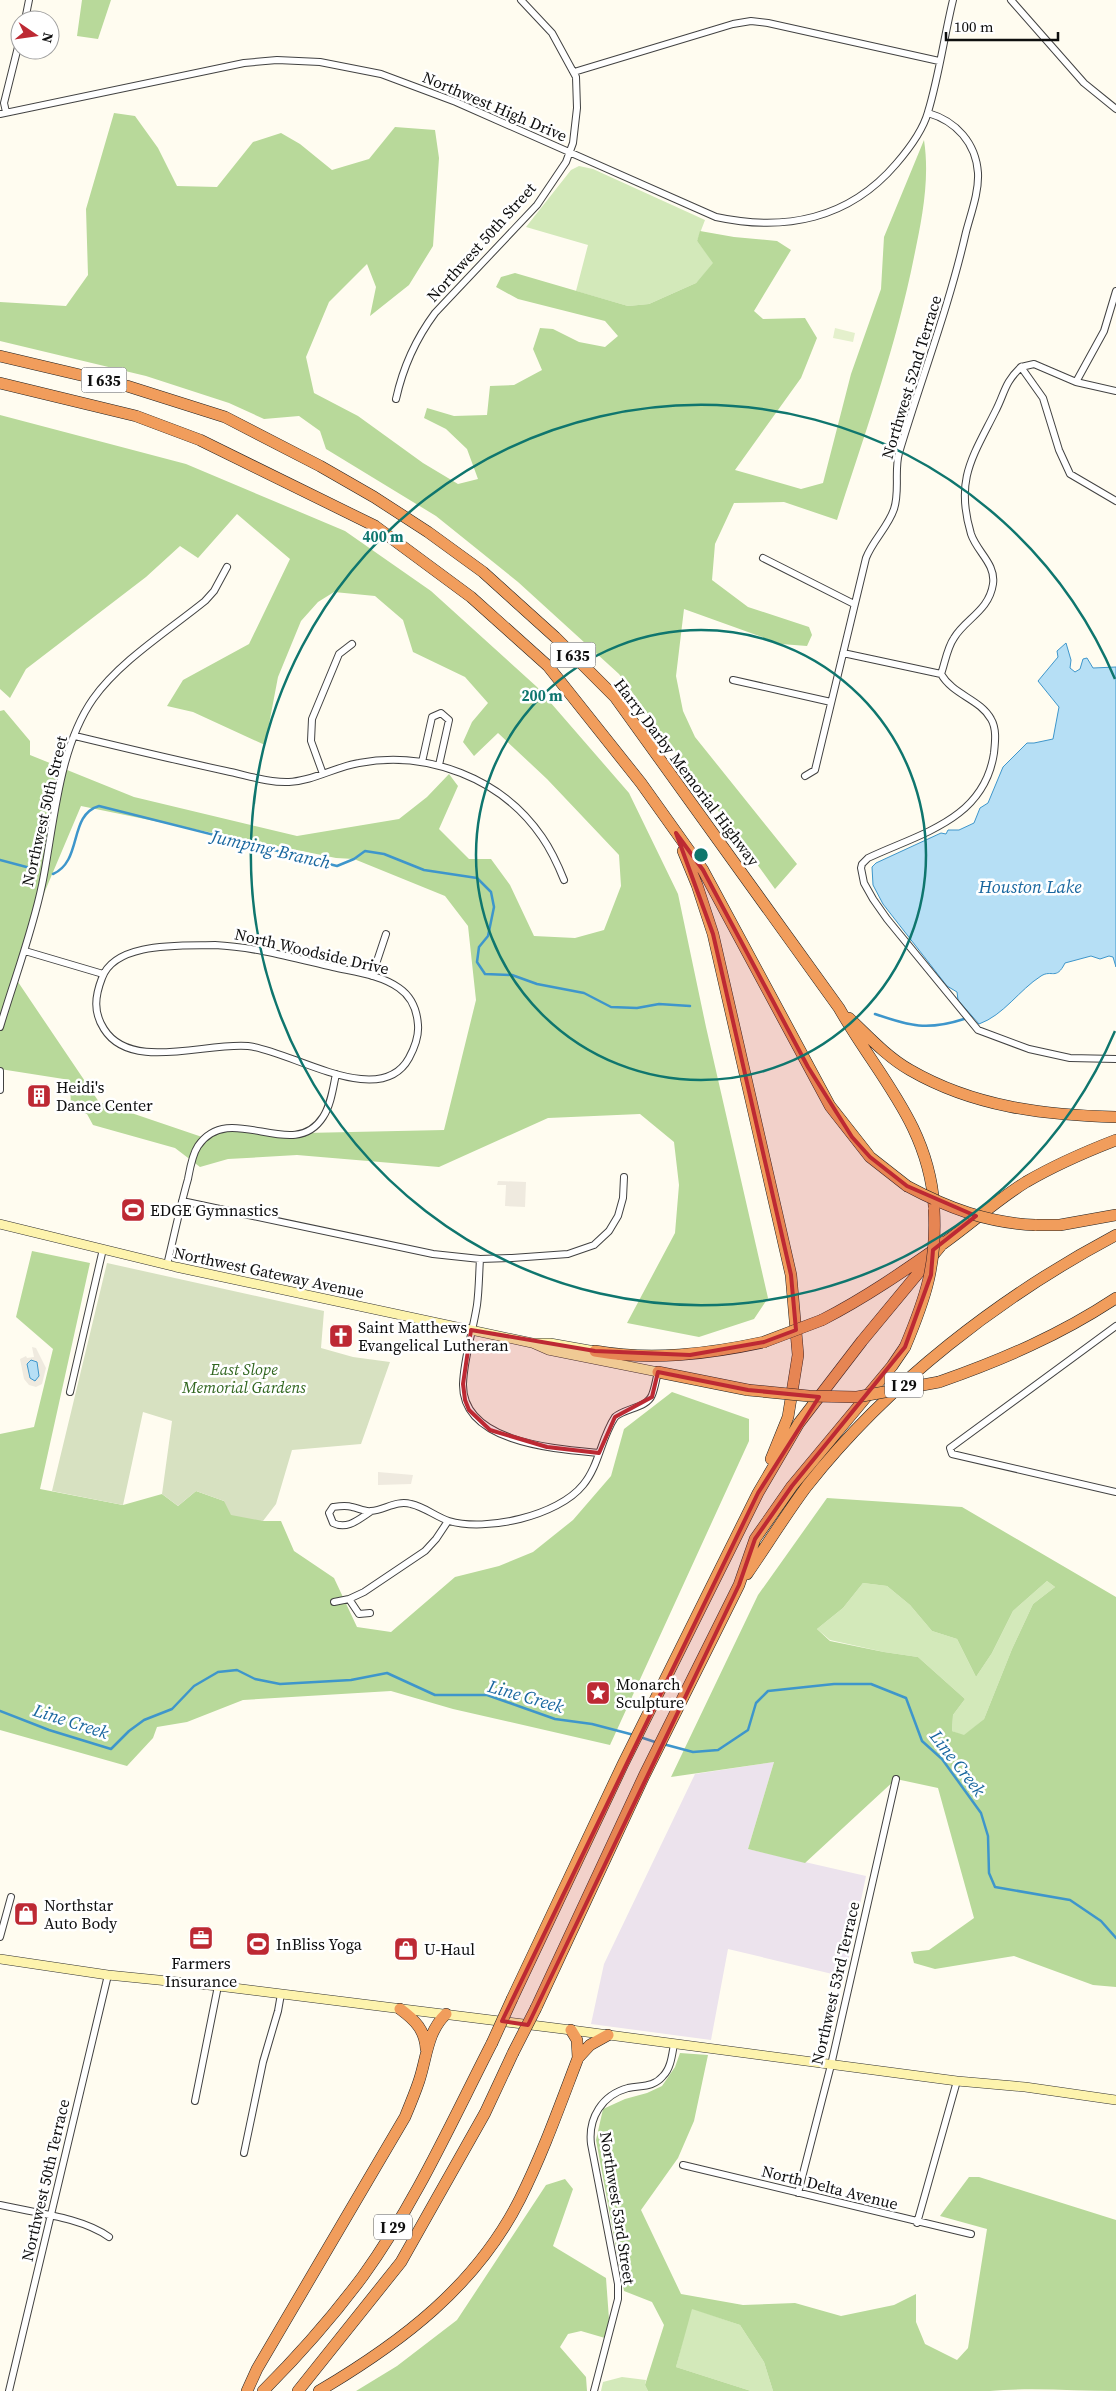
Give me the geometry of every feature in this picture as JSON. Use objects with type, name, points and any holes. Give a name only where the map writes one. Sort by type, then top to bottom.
[{"type":"highway","name":"Harry Darby Memorial Highway","points":[[0,356],[127,386],[225,417],[320,466],[374,498],[428,532],[483,572],[554,637],[615,697],[839,1008]]},
{"type":"highway","name":"I 635","points":[[0,383],[92,404],[155,423],[229,453],[375,526],[471,597],[548,666],[635,775],[676,833]]},
{"type":"highway","points":[[676,833],[703,870],[830,1106],[870,1157],[906,1186],[942,1204],[979,1217],[1015,1224],[1035,1225],[1060,1224],[1116,1215]]},
{"type":"highway","points":[[676,833],[697,885],[712,934],[790,1275],[798,1355],[788,1417],[758,1493]]},
{"type":"highway","points":[[839,1008],[885,1052],[908,1070],[941,1086],[981,1101],[1026,1111],[1071,1116],[1116,1117]]},
{"type":"highway","points":[[739,1585],[755,1539],[792,1486],[892,1366],[905,1347],[922,1307],[931,1276],[935,1229],[932,1180],[915,1130],[891,1087],[858,1042],[839,1008]]},
{"type":"highway","name":"I 29","points":[[263,2391],[285,2369],[363,2276],[419,2186],[492,2043],[623,1764],[758,1493],[800,1422],[862,1341],[944,1242],[983,1211],[1026,1182],[1082,1153],[1116,1140]]},
{"type":"highway","name":"I 29","points":[[298,2391],[402,2262],[485,2113],[644,1776],[739,1585],[808,1486],[864,1422],[946,1345],[1002,1304],[1079,1255],[1116,1235]]},
{"type":"highway","points":[[595,1351],[653,1356],[690,1356],[764,1342],[822,1320],[882,1286],[944,1242]]},
{"type":"highway","points":[[658,1372],[748,1390],[809,1396],[857,1396],[939,1382],[1010,1356],[1052,1337],[1116,1298]]},
{"type":"highway","points":[[400,2009],[420,2027],[426,2041],[426,2050]]},
{"type":"highway","points":[[247,2391],[257,2369],[405,2117],[419,2080],[426,2050],[437,2023],[446,2014]]},
{"type":"highway","points":[[571,2030],[578,2040],[578,2058]]},
{"type":"highway","points":[[319,2391],[349,2374],[416,2327],[443,2303],[477,2264],[520,2200],[578,2058],[590,2045],[608,2035]]},
{"type":"main road","name":"Northwest Gateway Avenue","points":[[0,1224],[167,1265],[532,1343],[548,1350],[658,1372]]},
{"type":"main road","name":"Northwest Gateway Avenue","points":[[532,1343],[550,1343],[595,1351]]},
{"type":"main road","points":[[0,1959],[108,1975],[218,1986],[446,2014],[830,2065],[957,2081],[1025,2087],[1116,2100]]},
{"type":"street","points":[[522,0],[552,33],[574,72],[733,24],[751,21],[778,25],[939,61]]},
{"type":"street","name":"Northwest High Drive","points":[[3,113],[244,63],[277,60],[351,67],[410,84],[464,105],[716,217],[754,224],[795,222],[831,212],[864,193],[878,182],[903,156],[928,113],[953,0]]},
{"type":"street","points":[[1011,0],[1084,83],[1116,109]]},
{"type":"street","points":[[3,113],[15,60]]},
{"type":"street","name":"Northwest 50th Street","points":[[396,399],[406,361],[424,328],[435,313],[537,205],[566,162],[573,143],[577,108],[574,72]]},
{"type":"street","name":"Northwest 52nd Terrace","points":[[805,776],[815,770],[854,604],[870,547],[886,524],[894,508],[897,460],[955,281],[976,189],[977,162],[968,141],[956,127],[928,113]]},
{"type":"street","points":[[1076,382],[1104,331],[1116,292]]},
{"type":"street","points":[[941,674],[954,638],[972,620],[989,598],[993,584],[993,570],[981,555],[972,536],[965,511],[965,480],[971,458],[996,411],[1008,381],[1021,367],[1034,364],[1076,382],[1116,391]]},
{"type":"street","points":[[1021,367],[1043,398],[1059,450],[1070,474],[1116,501]]},
{"type":"street","points":[[764,558],[854,604]]},
{"type":"street","name":"Northwest 50th Street","points":[[0,1027],[25,951],[41,886],[61,786],[75,736],[89,706],[108,680],[205,601],[214,591],[227,567]]},
{"type":"street","points":[[322,774],[311,742],[312,719],[339,654],[352,644]]},
{"type":"street","points":[[843,653],[941,674],[946,682],[985,709],[993,722],[995,742],[991,771],[976,798],[957,817],[868,858],[862,864],[864,883],[886,919],[978,1030],[1029,1049],[1070,1058],[1116,1059]]},
{"type":"street","points":[[733,680],[832,702]]},
{"type":"street","points":[[422,762],[432,717],[441,713],[449,720],[439,765]]},
{"type":"street","points":[[75,736],[278,781],[290,782],[358,763],[372,761],[422,762],[439,765],[480,781],[515,806],[542,836],[564,880]]},
{"type":"street","points":[[372,976],[386,934]]},
{"type":"street","name":"North Woodside Drive","points":[[103,974],[113,962],[127,953],[215,945],[249,948],[392,982],[412,1002],[418,1014],[419,1031],[416,1045],[405,1066],[394,1074],[380,1079],[365,1080],[336,1074]]},
{"type":"street","points":[[25,951],[103,974],[96,994],[96,1010],[107,1034],[125,1048],[142,1053],[151,1053],[246,1046],[272,1051],[302,1064],[336,1074],[322,1118],[305,1133],[292,1135],[239,1126],[216,1130],[198,1146],[182,1201],[167,1265]]},
{"type":"street","points":[[0,1071],[0,1090]]},
{"type":"street","points":[[182,1201],[418,1251],[480,1259],[568,1254],[594,1245],[608,1231],[618,1216],[623,1198],[624,1177]]},
{"type":"street","points":[[70,1392],[102,1249]]},
{"type":"street","points":[[480,1259],[478,1293],[463,1384],[465,1400],[469,1410],[481,1424],[490,1430],[546,1447],[599,1453]]},
{"type":"street","points":[[1116,1326],[950,1448],[952,1454],[1116,1492]]},
{"type":"street","points":[[370,1512],[346,1506],[333,1507],[329,1513],[333,1523],[345,1526],[357,1521],[370,1512],[392,1504],[410,1503],[431,1511],[448,1521],[478,1526],[498,1524],[530,1515],[564,1502],[584,1484],[615,1417],[623,1410],[647,1402],[652,1397],[658,1372]]},
{"type":"street","points":[[334,1602],[349,1599],[425,1551],[448,1521]]},
{"type":"street","points":[[349,1599],[359,1614],[370,1613]]},
{"type":"street","name":"Northwest 53rd Terrace","points":[[798,2193],[830,2065],[896,1779]]},
{"type":"street","points":[[0,1937],[11,1897]]},
{"type":"street","name":"Northwest 50th Terrace","points":[[9,2391],[108,1975]]},
{"type":"street","points":[[196,2101],[218,1986]]},
{"type":"street","points":[[244,2153],[263,2062],[278,2011],[280,1994]]},
{"type":"street","name":"Northwest 53rd Street","points":[[594,2391],[618,2299],[618,2284],[591,2144],[593,2120],[601,2105],[615,2093],[626,2089],[649,2086],[663,2077],[669,2068],[674,2044]]},
{"type":"street","points":[[917,2223],[957,2081]]},
{"type":"street","name":"North Delta Avenue","points":[[683,2165],[917,2223],[971,2234]]},
{"type":"street","points":[[0,2205],[50,2216],[99,2230],[109,2237]]},
{"type":"highlighted area","points":[[676,833],[703,870],[808,1067],[852,1137],[870,1157],[907,1186],[976,1216],[933,1250],[931,1275],[905,1347],[792,1486],[755,1539],[739,1585],[528,2025],[502,2021],[758,1493],[819,1397],[748,1390],[658,1372],[652,1397],[615,1417],[599,1453],[547,1447],[490,1430],[469,1410],[465,1400],[463,1384],[471,1330],[595,1351],[690,1355],[764,1342],[796,1330],[791,1275],[713,934]]},
{"type":"shaded area","points":[[498,1181],[526,1182],[525,1207],[505,1206],[506,1185],[497,1185]]},
{"type":"shaded area","points":[[32,1347],[36,1348],[46,1368],[42,1384],[36,1387],[29,1385],[24,1379],[20,1359],[26,1356],[27,1358],[34,1357]]},
{"type":"shaded area","points":[[378,1472],[413,1475],[411,1484],[378,1485]]},
{"type":"shaded area","points":[[774,1762],[748,1849],[866,1876],[845,1977],[728,1949],[711,2040],[591,2024],[604,1964],[695,1774]]},
{"type":"green space","points":[[82,0],[111,0],[98,39],[77,36]]},
{"type":"green space","points":[[114,113],[135,116],[158,148],[177,186],[217,187],[253,142],[281,133],[300,144],[332,170],[369,159],[395,127],[435,130],[439,158],[433,246],[409,285],[370,316],[376,287],[367,264],[329,302],[306,357],[314,393],[358,416],[423,463],[458,484],[478,479],[467,449],[446,429],[424,418],[427,408],[454,416],[487,415],[490,386],[514,385],[542,370],[533,349],[540,328],[553,329],[579,342],[605,347],[618,336],[605,321],[518,299],[496,287],[501,277],[515,273],[628,306],[649,304],[696,283],[713,263],[697,241],[700,231],[734,237],[777,241],[791,250],[754,311],[763,319],[805,318],[817,338],[801,378],[735,470],[801,489],[823,483],[851,374],[881,289],[884,237],[924,140],[926,184],[920,228],[907,291],[879,390],[837,520],[784,502],[734,503],[715,544],[712,580],[748,607],[809,627],[812,635],[807,646],[781,644],[684,609],[676,676],[683,711],[695,737],[797,864],[775,889],[619,674],[518,582],[436,516],[326,449],[320,431],[299,416],[264,419],[229,403],[146,376],[0,341],[0,302],[66,306],[88,275],[86,209]]},
{"type":"green space","points":[[579,166],[593,169],[705,220],[697,241],[714,263],[696,283],[649,304],[628,306],[576,291],[588,245],[526,227],[571,170]]},
{"type":"green space","points":[[835,328],[855,333],[853,342],[833,338]]},
{"type":"green space","points":[[0,415],[186,464],[345,531],[431,591],[537,687],[629,793],[678,894],[706,1027],[768,1298],[754,1319],[699,1337],[627,1323],[675,1233],[679,1185],[674,1142],[640,1114],[548,1118],[439,1167],[297,1155],[228,1159],[200,1167],[175,1148],[93,1125],[87,1114],[71,1108],[70,1080],[0,1069],[0,711],[4,710],[30,741],[30,755],[134,797],[297,836],[399,819],[427,797],[449,774],[458,786],[439,829],[469,859],[491,859],[510,885],[534,936],[575,938],[604,930],[621,886],[619,855],[547,779],[498,733],[474,756],[463,742],[472,722],[488,703],[465,677],[413,652],[403,620],[375,596],[334,592],[318,602],[301,621],[278,677],[265,745],[193,712],[167,706],[183,680],[249,644],[290,559],[237,514],[198,558],[180,546],[146,577],[26,669],[10,698],[0,689]],"holes":[[[81,806],[336,858],[354,859],[445,896],[468,926],[476,1000],[444,1130],[305,1133],[229,1127],[205,1138],[99,1102],[16,979],[34,917]]]},
{"type":"green space","points":[[32,1251],[90,1263],[40,1489],[123,1505],[162,1494],[178,1506],[196,1491],[224,1501],[263,1521],[281,1521],[294,1551],[334,1578],[357,1627],[391,1632],[455,1577],[499,1566],[533,1552],[573,1520],[611,1476],[624,1429],[672,1392],[749,1419],[749,1441],[610,1745],[453,1709],[391,1691],[243,1700],[187,1722],[157,1727],[153,1738],[127,1766],[0,1730],[0,1434],[34,1427],[53,1349],[16,1317]]},
{"type":"green space","name":"East Slope Memorial Gardens","points":[[107,1263],[324,1311],[321,1348],[353,1357],[390,1362],[361,1444],[292,1450],[276,1504],[263,1521],[231,1515],[224,1501],[196,1491],[178,1506],[162,1494],[172,1421],[143,1412],[123,1505],[52,1491]]},
{"type":"green space","points":[[827,1498],[962,1507],[1116,1597],[1116,1987],[1093,1985],[1014,1956],[935,1969],[914,1963],[911,1952],[929,1950],[974,1918],[938,1788],[896,1779],[805,1863],[748,1849],[774,1762],[671,1777],[758,1595]],"holes":[[[1047,1581],[1055,1587],[1033,1604],[1012,1649],[984,1719],[964,1735],[952,1731],[953,1715],[965,1699],[918,1657],[830,1641],[817,1629],[843,1608],[863,1583],[887,1586],[910,1605],[932,1631],[957,1639],[976,1677],[992,1653],[1013,1611]]]},
{"type":"green space","points":[[1047,1581],[1055,1587],[1033,1604],[1012,1649],[984,1719],[964,1736],[952,1731],[953,1715],[965,1699],[918,1657],[884,1652],[830,1640],[817,1629],[843,1608],[863,1583],[887,1586],[910,1605],[932,1631],[957,1639],[976,1677],[992,1653],[1013,1611]]},
{"type":"green space","points":[[680,2053],[708,2055],[694,2121],[678,2158],[641,2210],[681,2294],[743,2305],[795,2303],[841,2316],[894,2305],[916,2294],[916,2322],[925,2344],[957,2360],[968,2348],[987,2229],[940,2216],[969,2177],[979,2177],[1116,2220],[1116,2391],[1037,2389],[990,2391],[773,2391],[764,2362],[740,2325],[692,2309],[676,2367],[751,2391],[648,2391],[645,2385],[664,2325],[652,2302],[624,2291],[596,2140],[603,2109],[662,2086],[675,2067]]},
{"type":"green space","points":[[565,2179],[573,2189],[553,2246],[606,2278],[609,2319],[605,2338],[581,2331],[568,2334],[560,2347],[586,2377],[587,2391],[356,2391],[397,2366],[457,2320],[546,2185]]},
{"type":"green space","points":[[691,2308],[740,2325],[764,2362],[773,2391],[751,2391],[676,2367]]},
{"type":"green space","points":[[622,2377],[646,2380],[645,2385],[648,2391],[601,2391],[603,2382]]},
{"type":"water","name":"Houston Lake","points":[[1066,643],[1071,660],[1070,668],[1075,672],[1080,669],[1083,659],[1087,658],[1093,668],[1116,667],[1116,967],[1113,957],[1109,956],[1100,959],[1091,956],[1065,963],[1059,972],[1041,976],[1004,1009],[979,1024],[958,1000],[957,992],[947,986],[883,904],[873,885],[872,867],[876,863],[941,833],[946,834],[948,830],[959,830],[974,823],[980,808],[988,803],[1003,767],[1027,743],[1053,739],[1059,707],[1038,681],[1058,657],[1057,651]]},
{"type":"water","points":[[31,1360],[37,1362],[39,1376],[35,1381],[30,1378],[27,1364]]},
{"type":"waterway","name":"Jumping Branch","points":[[53,874],[62,868],[68,859],[83,819],[89,811],[99,806],[337,866],[354,859],[365,851],[384,854],[424,870],[477,878],[491,892],[494,907],[488,936],[479,947],[477,962],[485,974],[512,975],[537,984],[584,993],[611,1007],[637,1008],[659,1004],[690,1006]]},
{"type":"waterway","name":"Jumping Branch","points":[[0,860],[34,869]]},
{"type":"waterway","name":"Jumping Branch","points":[[875,1014],[898,1022],[929,1026],[964,1019]]},
{"type":"waterway","name":"Line Creek","points":[[0,1711],[49,1730],[111,1749],[129,1731],[144,1720],[172,1709],[194,1686],[218,1672],[237,1670],[255,1679],[280,1684],[351,1680],[387,1673],[435,1695],[487,1695],[555,1719],[592,1724],[634,1735]]},
{"type":"waterway","name":"Line Creek","points":[[663,1744],[693,1752],[718,1750],[748,1730],[756,1703],[768,1691],[834,1684],[871,1684],[906,1698],[922,1741],[942,1759],[981,1813],[988,1836],[989,1873],[995,1887],[1070,1900],[1101,1921],[1116,1938]]},
{"type":"waterway","name":"Line Creek","points":[[640,1737],[658,1743]]},
{"type":"place","name":"Heidi's Dance Center","points":[[39,1096]]},
{"type":"place","name":"EDGE Gymnastics","points":[[133,1210]]},
{"type":"place","name":"Saint Matthews Evangelical Lutheran","points":[[341,1336]]},
{"type":"place","name":"Monarch Sculpture","points":[[598,1693]]},
{"type":"place","name":"Northstar Auto Body","points":[[26,1914]]},
{"type":"place","name":"Farmers Insurance","points":[[201,1938]]},
{"type":"place","name":"InBliss Yoga","points":[[258,1944]]},
{"type":"place","name":"U-Haul","points":[[406,1949]]}]
